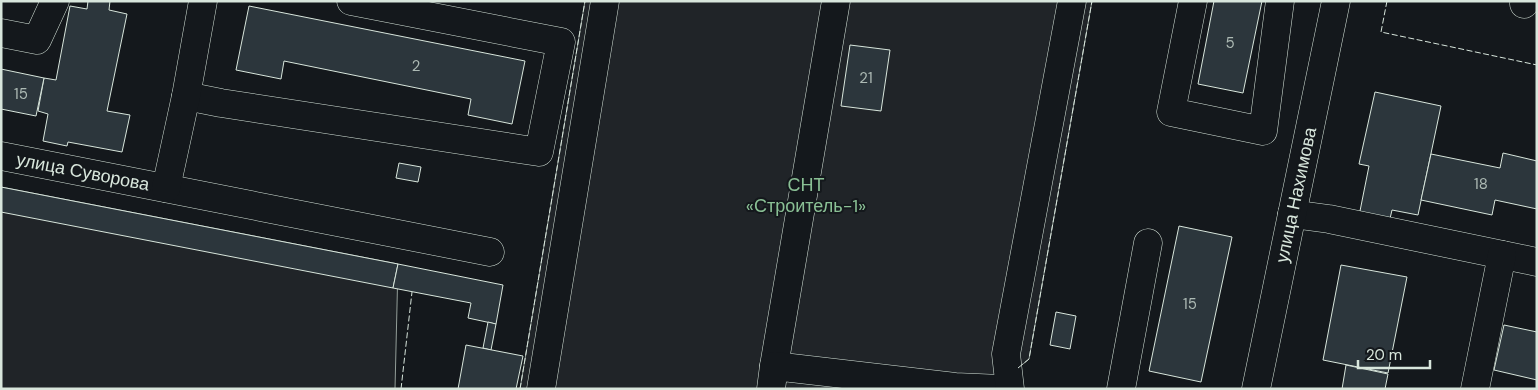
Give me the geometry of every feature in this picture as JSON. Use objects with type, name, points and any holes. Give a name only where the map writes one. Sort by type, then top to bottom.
[{"type":"street","points":[[1,33],[37,40],[55,1]]},
{"type":"street","points":[[166,188],[204,1]]},
{"type":"street","points":[[186,96],[220,103],[539,152],[561,42],[352,1]]},
{"type":"street","points":[[541,389],[605,1]]},
{"type":"street","points":[[836,1],[772,378],[1001,389]]},
{"type":"street","points":[[1010,389],[1006,354],[1072,1]]},
{"type":"street","points":[[1193,1],[1171,112],[1263,131],[1280,1]]},
{"type":"street","name":"улица Нахимова","points":[[1256,389],[1336,1]]},
{"type":"street","name":"улица Суворова","points":[[1,156],[490,252]]},
{"type":"street","points":[[1292,214],[1537,262]]},
{"type":"street","points":[[1121,389],[1148,244]]},
{"type":"street","points":[[1476,389],[1502,256]]},
{"type":"green space","name":"СНТ «Строитель-1»","points":[[585,1],[1092,1],[1029,359],[993,389],[520,389]]},
{"type":"green space","points":[[1,187],[398,264],[395,389],[1,389]]},
{"type":"building","points":[[88,1],[110,1],[109,10],[127,14],[107,111],[130,115],[122,152],[68,142],[67,146],[43,141],[48,114],[38,111],[44,78],[56,80],[70,6],[87,9]]},
{"type":"building","points":[[1214,1],[1262,1],[1243,93],[1198,84]]},
{"type":"building","points":[[249,6],[525,61],[512,124],[468,115],[471,99],[284,61],[281,79],[236,70]]},
{"type":"building","points":[[850,45],[890,50],[881,111],[841,106]]},
{"type":"building","points":[[1,69],[44,78],[36,116],[1,109]]},
{"type":"building","points":[[1375,92],[1441,106],[1418,215],[1392,210],[1389,223],[1359,216],[1369,166],[1359,164]]},
{"type":"building","points":[[1503,153],[1537,161],[1537,209],[1495,200],[1492,215],[1421,200],[1431,154],[1500,168]]},
{"type":"building","points":[[399,163],[421,167],[418,182],[396,178]]},
{"type":"building","points":[[1,187],[398,264],[393,288],[1,212]]},
{"type":"building","points":[[1179,226],[1232,237],[1201,382],[1149,371]]},
{"type":"building","points":[[398,264],[503,285],[496,324],[468,318],[471,303],[393,288]]},
{"type":"building","points":[[1341,265],[1407,277],[1388,373],[1323,360]]},
{"type":"building","points":[[1056,312],[1076,316],[1070,349],[1050,345]]},
{"type":"building","points":[[488,322],[496,324],[491,350],[483,348]]},
{"type":"building","points":[[1504,325],[1537,332],[1537,380],[1494,370]]},
{"type":"building","points":[[466,345],[523,356],[516,389],[458,389]]},
{"type":"building","points":[[1346,365],[1388,374],[1385,389],[1342,389]]},
{"type":"fence","points":[[520,389],[585,1]]},
{"type":"fence","points":[[1018,368],[1029,359],[1092,1]]},
{"type":"fence","points":[[1387,1],[1381,32],[1537,65]]},
{"type":"fence","points":[[401,389],[412,292]]}]
